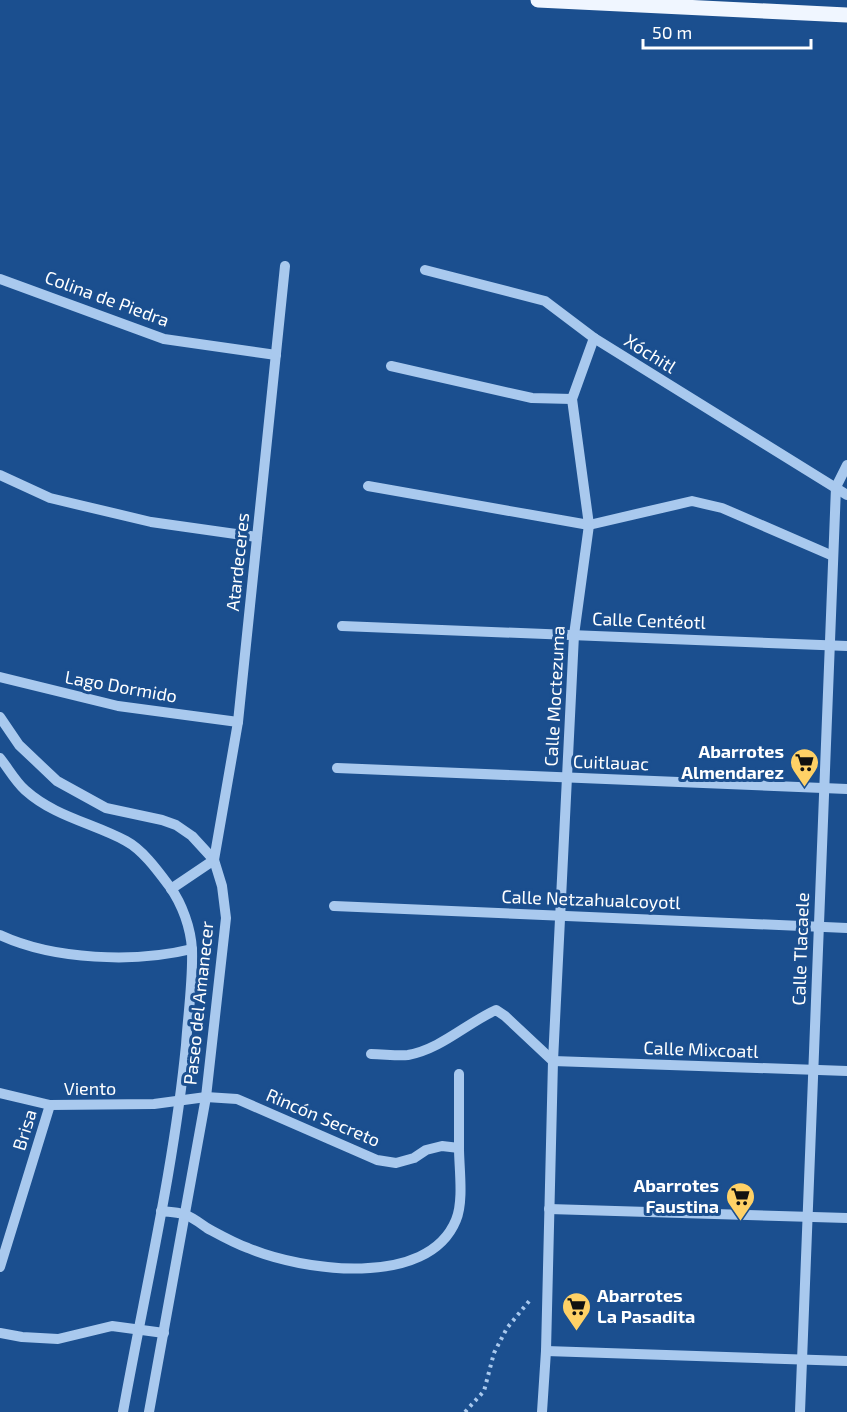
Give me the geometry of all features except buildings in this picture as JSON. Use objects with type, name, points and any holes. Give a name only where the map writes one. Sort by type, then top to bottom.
[{"type":"main road","points":[[538,0],[716,4],[847,15]]},
{"type":"street","name":"Atardeceres","points":[[214,860],[238,722],[285,266]]},
{"type":"street","name":"Xóchitl","points":[[425,270],[545,301],[594,338],[847,495]]},
{"type":"street","name":"Colina de Piedra","points":[[0,279],[164,339],[276,355]]},
{"type":"street","name":"Calle Moctezuma","points":[[542,1412],[546,1351],[553,1061],[574,635],[589,525],[572,399],[594,338]]},
{"type":"street","points":[[391,366],[532,398],[572,399]]},
{"type":"street","points":[[836,487],[847,465]]},
{"type":"street","points":[[0,475],[50,498],[151,522],[257,537]]},
{"type":"street","points":[[368,486],[589,525],[692,501],[722,508],[833,556]]},
{"type":"street","name":"Calle Tlacaele","points":[[800,1412],[836,487]]},
{"type":"street","name":"Calle Centéotl","points":[[342,626],[847,646]]},
{"type":"street","name":"Lago Dormido","points":[[0,677],[118,706],[238,722]]},
{"type":"street","name":"Paseo del Amanecer","points":[[0,717],[20,745],[57,781],[106,808],[162,820],[176,825],[192,836],[214,860],[222,886],[226,918],[206,1097],[149,1412]]},
{"type":"street","name":"Paseo del Amanecer","points":[[0,758],[23,789],[40,802],[83,824],[128,841],[148,860],[171,889],[183,911],[189,930],[192,949],[191,983],[181,1100],[123,1412]]},
{"type":"street","name":"Cuitlauac","points":[[337,768],[847,789]]},
{"type":"street","points":[[171,889],[214,860]]},
{"type":"street","name":"Calle Netzahualcoyotl","points":[[334,906],[847,928]]},
{"type":"street","points":[[0,934],[21,944],[85,956],[168,955],[192,949]]},
{"type":"street","points":[[371,1054],[409,1054],[442,1042],[496,1010],[553,1061]]},
{"type":"street","name":"Calle Mixcoatl","points":[[553,1061],[847,1071]]},
{"type":"street","points":[[161,1211],[185,1214],[248,1248],[277,1258],[307,1264],[389,1267],[417,1258],[433,1248],[452,1229],[459,1208],[459,1074]]},
{"type":"street","name":"Viento","points":[[0,1092],[50,1105],[154,1104],[181,1100]]},
{"type":"street","name":"Rincón Secreto","points":[[181,1100],[206,1097],[237,1099],[377,1160],[396,1164],[414,1158],[426,1150],[442,1146],[459,1148]]},
{"type":"street","name":"Brisa","points":[[0,1267],[50,1105]]},
{"type":"street","points":[[549,1209],[847,1218]]},
{"type":"street","points":[[0,1332],[22,1337],[58,1339],[111,1326],[164,1333]]},
{"type":"street","points":[[546,1351],[847,1361]]},
{"type":"path","points":[[465,1412],[484,1391],[494,1353],[507,1328],[548,1279]]},
{"type":"place","name":"Abarrotes Almendarez","points":[[805,788]]},
{"type":"place","name":"Abarrotes Faustina","points":[[740,1222]]},
{"type":"place","name":"Abarrotes La Pasadita","points":[[576,1332]]}]
